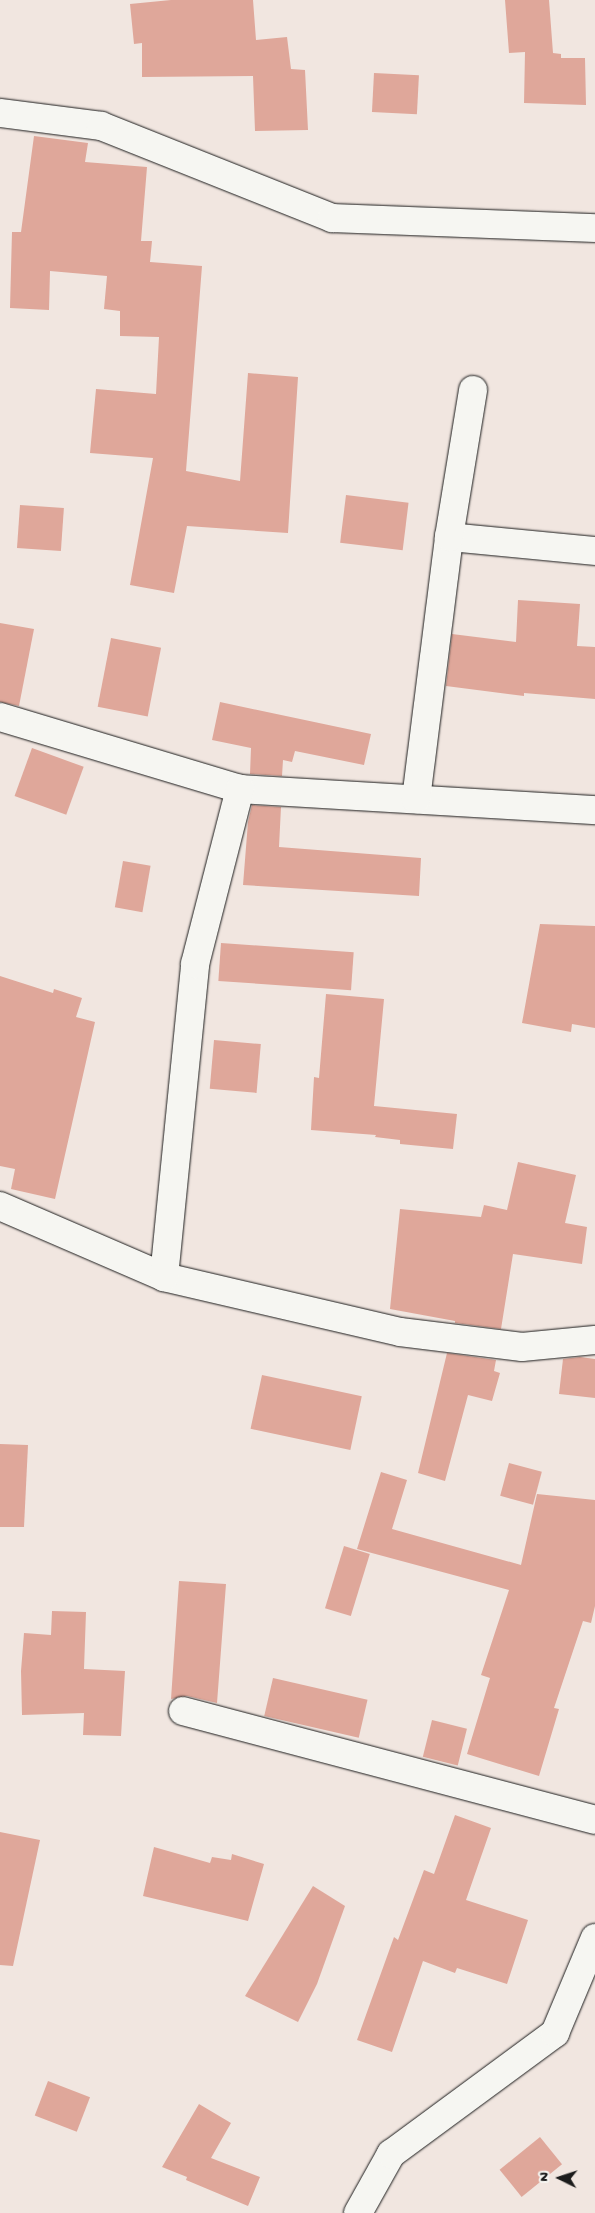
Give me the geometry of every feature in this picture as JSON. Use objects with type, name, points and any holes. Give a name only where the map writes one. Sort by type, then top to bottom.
[{"type":"street","points":[[0,113],[101,126],[332,218],[595,228]]},
{"type":"street","points":[[416,799],[449,537],[473,390]]},
{"type":"street","points":[[449,537],[595,551]]},
{"type":"street","points":[[0,717],[240,789],[595,810]]},
{"type":"street","points":[[164,1277],[196,964],[240,789]]},
{"type":"street","points":[[0,1206],[164,1277],[400,1332],[522,1347],[595,1340]]},
{"type":"street","points":[[183,1711],[595,1820]]},
{"type":"street","points":[[358,2213],[391,2154],[555,2033],[595,1938]]},
{"type":"building","points":[[171,0],[253,0],[256,40],[287,37],[291,69],[305,70],[308,130],[255,131],[253,76],[142,77],[142,43],[134,44],[130,4]]},
{"type":"building","points":[[505,0],[549,0],[553,53],[561,54],[561,58],[585,58],[586,105],[524,103],[525,52],[509,53]]},
{"type":"building","points":[[374,73],[419,75],[417,114],[372,112]]},
{"type":"building","points":[[34,136],[88,143],[85,162],[147,167],[141,241],[152,241],[150,262],[202,266],[186,471],[240,481],[248,373],[298,377],[288,533],[187,526],[174,593],[130,585],[153,458],[90,453],[96,389],[156,394],[159,337],[120,336],[120,311],[104,309],[107,276],[50,271],[49,310],[10,308],[12,232],[21,232]]},
{"type":"building","points":[[346,495],[409,503],[403,550],[340,543]]},
{"type":"building","points":[[20,505],[64,508],[61,551],[17,548]]},
{"type":"building","points":[[518,600],[580,604],[577,646],[595,647],[595,699],[524,693],[524,696],[446,686],[452,634],[516,642]]},
{"type":"building","points":[[0,623],[34,629],[19,706],[0,702]]},
{"type":"building","points":[[111,638],[161,648],[148,716],[98,707]]},
{"type":"building","points":[[220,702],[371,734],[364,765],[295,751],[292,762],[283,760],[282,776],[250,774],[251,748],[212,740]]},
{"type":"building","points":[[32,748],[84,767],[66,815],[15,796]]},
{"type":"building","points":[[252,805],[281,807],[279,847],[421,858],[419,896],[243,885],[248,822]]},
{"type":"building","points":[[123,861],[151,866],[142,912],[115,907]]},
{"type":"building","points":[[540,924],[595,926],[595,1028],[572,1024],[571,1032],[522,1023]]},
{"type":"building","points":[[221,943],[354,952],[351,990],[218,981]]},
{"type":"building","points":[[0,976],[53,993],[54,989],[82,998],[76,1017],[95,1022],[55,1199],[11,1189],[15,1169],[0,1166]]},
{"type":"building","points":[[326,994],[384,999],[374,1106],[457,1114],[453,1149],[400,1144],[400,1140],[375,1137],[376,1135],[311,1130],[314,1077],[319,1078]]},
{"type":"building","points":[[214,1040],[261,1044],[257,1093],[210,1089]]},
{"type":"building","points":[[518,1162],[576,1175],[565,1223],[587,1227],[582,1264],[513,1254],[501,1329],[455,1323],[455,1321],[390,1309],[400,1209],[481,1217],[484,1205],[507,1210]]},
{"type":"building","points":[[447,1353],[496,1360],[494,1371],[500,1373],[492,1401],[468,1395],[445,1481],[418,1473]]},
{"type":"building","points":[[580,1357],[595,1359],[595,1398],[559,1394],[563,1359]]},
{"type":"building","points":[[262,1375],[362,1396],[350,1450],[251,1429]]},
{"type":"building","points":[[0,1444],[28,1445],[24,1527],[0,1527]]},
{"type":"building","points":[[509,1463],[542,1472],[533,1505],[500,1496]]},
{"type":"building","points":[[381,1472],[407,1480],[392,1529],[521,1565],[537,1494],[595,1500],[595,1606],[591,1623],[583,1621],[554,1708],[559,1709],[539,1776],[467,1754],[490,1678],[481,1675],[509,1590],[357,1549]]},
{"type":"building","points":[[344,1546],[370,1554],[351,1616],[325,1608]]},
{"type":"building","points":[[179,1581],[226,1584],[217,1703],[187,1696],[171,1699]]},
{"type":"building","points":[[52,1611],[86,1612],[84,1669],[125,1671],[121,1736],[83,1735],[84,1713],[22,1715],[21,1671],[24,1633],[51,1635]]},
{"type":"building","points":[[273,1678],[368,1700],[359,1738],[264,1716]]},
{"type":"building","points":[[432,1720],[467,1729],[458,1766],[423,1757]]},
{"type":"building","points":[[455,1815],[491,1828],[466,1900],[528,1920],[507,1984],[457,1968],[455,1973],[423,1961],[392,2052],[357,2040],[394,1937],[398,1940],[424,1870],[434,1874]]},
{"type":"building","points":[[0,1832],[40,1840],[13,1966],[0,1965]]},
{"type":"building","points":[[154,1847],[210,1863],[212,1857],[231,1860],[232,1854],[264,1864],[248,1921],[143,1896]]},
{"type":"building","points":[[313,1886],[345,1906],[317,1984],[298,2022],[245,1996]]},
{"type":"building","points":[[48,2081],[90,2097],[77,2132],[35,2116]]},
{"type":"building","points":[[199,2104],[231,2123],[211,2158],[260,2177],[248,2206],[186,2180],[187,2177],[162,2167]]},
{"type":"building","points":[[540,2137],[562,2164],[522,2197],[500,2170]]}]
